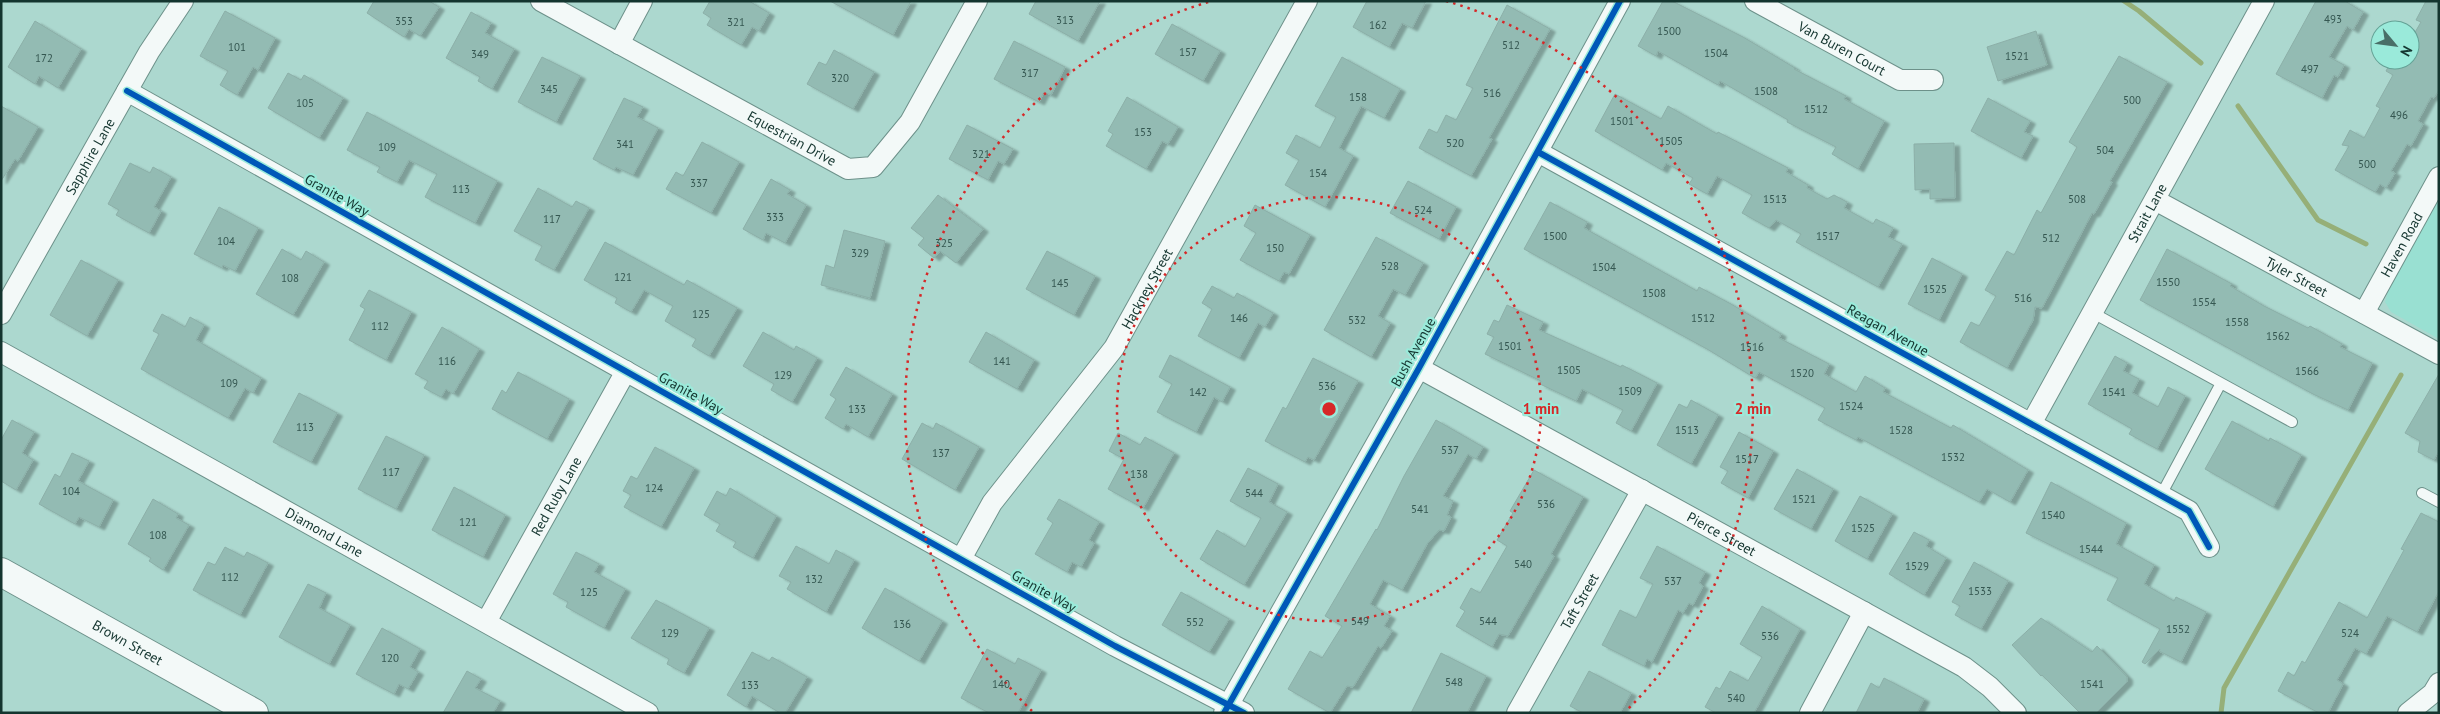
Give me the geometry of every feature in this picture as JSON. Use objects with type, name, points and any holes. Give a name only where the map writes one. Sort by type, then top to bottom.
[{"type":"main road","name":"Brown Street","points":[[1,572],[254,713]]},
{"type":"street","name":"Sapphire Lane","points":[[1,314],[158,37],[183,1]]},
{"type":"street","name":"Equestrian Drive","points":[[541,1],[848,169],[873,167],[910,122],[977,1]]},
{"type":"street","points":[[619,44],[642,1]]},
{"type":"street","name":"Hackney Street","points":[[961,559],[992,504],[1114,348],[1306,1]]},
{"type":"street","name":"Bush Avenue","points":[[1233,710],[1620,1]]},
{"type":"street","name":"Van Buren Court","points":[[1755,1],[1900,80],[1933,80]]},
{"type":"street","name":"Strait Lane","points":[[2031,424],[2264,1]]},
{"type":"street","name":"Granite Way","points":[[127,91],[1115,646],[1233,710]]},
{"type":"street","name":"Reagan Avenue","points":[[1538,152],[2189,511],[2209,547]]},
{"type":"street","name":"Haven Road","points":[[2364,313],[2439,177]]},
{"type":"street","name":"Tyler Street","points":[[2155,200],[2439,354]]},
{"type":"street","name":"Diamond Lane","points":[[1,352],[648,713]]},
{"type":"street","name":"Pierce Street","points":[[1419,368],[1964,667],[1990,687],[2016,713]]},
{"type":"street","name":"Red Ruby Lane","points":[[486,622],[626,371]]},
{"type":"street","name":"Taft Street","points":[[1517,713],[1642,490]]},
{"type":"street","points":[[1810,713],[1864,612]]},
{"type":"street","points":[[2408,713],[2433,693],[2439,683]]},
{"type":"lane","points":[[2093,313],[2292,422]]},
{"type":"lane","points":[[2161,495],[2221,383]]},
{"type":"lane","points":[[2422,493],[2439,502]]},
{"type":"shaded area","points":[[2439,199],[2439,339],[2391,312],[2385,302],[2388,291]]},
{"type":"building","points":[[374,1],[429,1],[439,7],[420,36],[409,29],[404,37],[367,13]]},
{"type":"building","points":[[710,1],[749,1],[769,13],[759,31],[752,27],[741,45],[707,25],[711,18],[703,13]]},
{"type":"building","points":[[830,1],[911,1],[893,35]]},
{"type":"building","points":[[1036,1],[1100,1],[1078,41],[1029,14]]},
{"type":"building","points":[[1367,1],[1426,1],[1412,28],[1402,23],[1389,47],[1353,27]]},
{"type":"building","points":[[1663,1],[1672,1],[1743,37],[1794,69],[1846,96],[1844,99],[1884,121],[1858,169],[1832,154],[1836,147],[1787,122],[1788,120],[1720,81],[1718,85],[1658,51],[1656,56],[1638,46]]},
{"type":"building","points":[[2316,1],[2345,1],[2363,12],[2353,30],[2347,26],[2329,57],[2344,65],[2338,77],[2334,75],[2322,98],[2276,74]]},
{"type":"building","points":[[2426,1],[2439,1],[2439,90],[2434,98],[2431,97],[2418,121],[2423,124],[2411,146],[2407,144],[2391,171],[2395,173],[2386,188],[2380,184],[2375,192],[2335,170],[2349,146],[2342,145],[2350,130],[2364,138],[2380,108],[2376,106],[2393,75],[2387,70],[2420,70],[2421,22],[2416,20]]},
{"type":"building","points":[[1507,5],[1550,29],[1489,138],[1492,139],[1471,176],[1419,148],[1429,129],[1437,133],[1446,115],[1456,120],[1473,88],[1466,85]]},
{"type":"building","points":[[225,11],[275,38],[258,70],[253,67],[237,95],[220,85],[228,71],[200,56]]},
{"type":"building","points":[[471,12],[491,23],[485,33],[514,49],[492,89],[478,81],[480,77],[446,58]]},
{"type":"building","points":[[35,21],[81,49],[58,88],[39,76],[35,84],[8,67]]},
{"type":"building","points":[[1172,24],[1220,51],[1203,81],[1155,54]]},
{"type":"building","points":[[2036,31],[2047,65],[1998,81],[1987,47]]},
{"type":"building","points":[[1014,41],[1065,67],[1051,95],[1044,92],[1039,102],[994,79]]},
{"type":"building","points":[[834,50],[874,72],[853,109],[807,84],[819,62],[826,65]]},
{"type":"building","points":[[2119,56],[2167,82],[2110,181],[2112,182],[2094,214],[2092,213],[2042,308],[2035,307],[2033,320],[2007,368],[1960,342],[1971,322],[1979,326],[1996,296],[1985,290],[2007,251],[2014,255],[2037,210],[2041,213],[2077,147],[2069,142]]},
{"type":"building","points":[[542,57],[580,76],[556,122],[518,102]]},
{"type":"building","points":[[1342,57],[1400,89],[1384,118],[1361,106],[1339,148],[1353,156],[1325,207],[1285,185],[1299,160],[1286,153],[1296,135],[1320,148],[1336,117],[1315,106]]},
{"type":"building","points":[[288,73],[301,80],[304,75],[343,98],[319,138],[268,108]]},
{"type":"building","points":[[1615,94],[1661,119],[1668,106],[1717,134],[1718,132],[1788,168],[1786,172],[1808,185],[1807,188],[1827,199],[1834,195],[1847,202],[1844,208],[1873,224],[1876,219],[1893,228],[1888,237],[1902,244],[1878,287],[1796,242],[1801,234],[1776,220],[1769,228],[1742,213],[1752,195],[1717,176],[1707,194],[1689,184],[1693,178],[1666,163],[1662,170],[1595,131]]},
{"type":"building","points":[[1127,97],[1178,127],[1168,144],[1162,141],[1146,169],[1106,146],[1113,134],[1108,131]]},
{"type":"building","points":[[624,98],[643,107],[637,117],[658,128],[633,175],[616,167],[614,170],[593,159]]},
{"type":"building","points":[[1988,98],[2030,121],[2024,132],[2033,136],[2021,158],[1971,131]]},
{"type":"building","points":[[1,106],[38,127],[18,161],[15,159],[1,181]]},
{"type":"building","points":[[367,112],[497,181],[475,223],[425,197],[437,174],[409,160],[397,182],[377,172],[380,167],[347,150]]},
{"type":"building","points":[[967,125],[1013,149],[1004,164],[998,161],[988,180],[949,159]]},
{"type":"building","points":[[702,142],[739,162],[711,213],[666,189],[676,172],[683,176]]},
{"type":"building","points":[[1954,143],[1955,198],[1930,199],[1930,189],[1915,190],[1914,144]]},
{"type":"building","points":[[130,163],[150,173],[153,167],[171,177],[154,207],[161,211],[149,233],[116,215],[119,210],[108,204]]},
{"type":"building","points":[[771,179],[790,190],[787,194],[806,205],[785,243],[766,233],[763,240],[743,229]]},
{"type":"building","points":[[1408,181],[1456,207],[1439,239],[1390,213]]},
{"type":"building","points":[[538,188],[572,207],[576,201],[589,208],[554,270],[535,260],[542,246],[514,231]]},
{"type":"building","points":[[938,195],[983,229],[956,263],[940,251],[934,258],[918,245],[924,238],[911,228]]},
{"type":"building","points":[[1550,202],[1587,222],[1584,228],[1697,291],[1699,287],[1731,304],[1781,334],[1779,338],[1829,364],[1824,374],[1856,392],[1865,376],[1885,388],[1883,392],[1951,428],[1953,425],[2028,470],[2010,502],[1987,489],[1979,502],[1858,437],[1856,440],[1818,420],[1825,408],[1759,372],[1755,378],[1707,349],[1524,249]]},
{"type":"building","points":[[1255,205],[1310,235],[1289,274],[1284,272],[1279,281],[1240,260],[1256,233],[1244,226]]},
{"type":"building","points":[[219,207],[258,228],[235,271],[223,265],[222,268],[194,254]]},
{"type":"building","points":[[844,230],[885,241],[870,298],[821,285],[826,265],[834,268]]},
{"type":"building","points":[[1376,237],[1423,263],[1405,295],[1393,289],[1378,316],[1390,323],[1371,357],[1324,330]]},
{"type":"building","points":[[605,242],[684,285],[687,280],[737,308],[709,356],[692,346],[696,339],[665,321],[673,306],[644,290],[631,312],[615,303],[617,298],[584,280]]},
{"type":"building","points":[[282,249],[301,260],[306,251],[324,262],[293,315],[256,294]]},
{"type":"building","points":[[2167,249],[2232,284],[2230,286],[2264,306],[2308,328],[2310,326],[2342,344],[2340,347],[2372,363],[2348,410],[2313,394],[2140,300]]},
{"type":"building","points":[[1047,251],[1095,276],[1074,315],[1026,289]]},
{"type":"building","points":[[1932,258],[1962,274],[1939,320],[1908,304]]},
{"type":"building","points":[[81,260],[118,280],[87,336],[50,315]]},
{"type":"building","points":[[1212,286],[1234,298],[1237,293],[1273,313],[1265,327],[1258,323],[1239,358],[1198,336],[1212,309],[1202,303]]},
{"type":"building","points":[[369,290],[411,312],[386,360],[349,340],[365,309],[360,306]]},
{"type":"building","points":[[1507,305],[1543,322],[1539,330],[1621,367],[1622,365],[1657,383],[1631,431],[1616,423],[1623,410],[1582,389],[1576,401],[1540,384],[1541,381],[1485,354],[1494,337],[1487,334],[1494,320],[1499,322]]},
{"type":"building","points":[[162,314],[185,327],[190,317],[204,325],[196,340],[261,378],[253,393],[245,388],[228,418],[141,369],[159,334],[153,331]]},
{"type":"building","points":[[442,327],[479,349],[453,394],[446,389],[441,397],[424,388],[428,381],[415,374]]},
{"type":"building","points":[[763,332],[794,350],[796,346],[817,358],[792,402],[771,390],[774,384],[743,366]]},
{"type":"building","points":[[986,332],[1034,360],[1017,389],[969,362]]},
{"type":"building","points":[[1170,355],[1230,387],[1222,402],[1214,397],[1196,432],[1157,412],[1172,384],[1159,377]]},
{"type":"building","points":[[2115,356],[2127,363],[2123,371],[2139,379],[2132,393],[2158,407],[2168,387],[2185,396],[2157,449],[2129,434],[2132,429],[2088,404]]},
{"type":"building","points":[[1313,358],[1358,381],[1314,460],[1308,457],[1305,462],[1265,441],[1283,407],[1286,409]]},
{"type":"building","points":[[846,367],[892,394],[868,437],[846,424],[843,429],[825,418],[836,399],[830,395]]},
{"type":"building","points":[[518,372],[569,399],[547,439],[492,409],[502,390],[506,393]]},
{"type":"building","points":[[2439,374],[2439,451],[2434,460],[2418,452],[2420,441],[2405,433]]},
{"type":"building","points":[[299,393],[337,413],[311,462],[273,442]]},
{"type":"building","points":[[1691,400],[1718,415],[1691,464],[1657,445],[1679,404],[1687,408]]},
{"type":"building","points":[[12,420],[34,432],[22,453],[33,460],[16,490],[1,481],[1,440]]},
{"type":"building","points":[[1436,420],[1483,447],[1476,459],[1468,454],[1443,496],[1453,501],[1447,515],[1451,517],[1444,531],[1439,530],[1427,544],[1402,590],[1383,580],[1370,604],[1390,616],[1384,626],[1392,631],[1381,648],[1378,646],[1353,687],[1347,686],[1330,713],[1288,689],[1310,651],[1322,658],[1342,626],[1325,616],[1377,530],[1404,476]]},
{"type":"building","points":[[2232,421],[2269,441],[2270,438],[2301,455],[2273,507],[2205,469]]},
{"type":"building","points":[[922,423],[933,429],[936,423],[979,447],[955,490],[902,459]]},
{"type":"building","points":[[1739,432],[1773,451],[1748,498],[1721,483],[1728,471],[1720,467]]},
{"type":"building","points":[[1118,433],[1140,445],[1145,437],[1174,453],[1143,508],[1108,489],[1124,459],[1109,451]]},
{"type":"building","points":[[386,436],[424,455],[396,509],[358,489]]},
{"type":"building","points":[[655,447],[694,468],[661,527],[624,507],[631,495],[623,491],[631,476],[637,479]]},
{"type":"building","points":[[72,453],[89,461],[78,481],[113,500],[99,527],[79,517],[75,524],[39,504],[55,474],[60,477]]},
{"type":"building","points":[[1248,468],[1278,484],[1269,502],[1287,512],[1244,585],[1200,559],[1217,530],[1245,547],[1261,518],[1230,501]]},
{"type":"building","points":[[1797,469],[1833,489],[1811,529],[1774,509]]},
{"type":"building","points":[[1534,470],[1583,497],[1551,554],[1554,556],[1508,636],[1499,634],[1492,647],[1456,626],[1465,611],[1460,608],[1471,588],[1480,593],[1507,546],[1497,540],[1513,513],[1510,511]]},
{"type":"building","points":[[2051,482],[2126,523],[2116,544],[2154,565],[2144,584],[2174,601],[2176,597],[2206,612],[2181,662],[2159,651],[2160,649],[2145,664],[2142,662],[2160,629],[2107,600],[2118,578],[2026,533]]},
{"type":"building","points":[[454,487],[505,515],[483,557],[432,530]]},
{"type":"building","points":[[730,488],[776,516],[753,558],[733,547],[736,542],[716,531],[720,524],[704,515],[717,491],[726,496]]},
{"type":"building","points":[[1860,496],[1892,514],[1867,559],[1835,541]]},
{"type":"building","points":[[153,499],[178,514],[176,518],[189,525],[163,570],[149,561],[151,558],[128,544]]},
{"type":"building","points":[[1059,499],[1099,522],[1089,540],[1094,543],[1081,567],[1072,562],[1067,572],[1035,554],[1053,523],[1047,519]]},
{"type":"building","points":[[2421,513],[2439,522],[2439,591],[2417,632],[2387,616],[2366,654],[2355,648],[2337,680],[2343,684],[2328,713],[2319,713],[2278,691],[2288,672],[2294,676],[2302,661],[2305,663],[2339,602],[2367,618],[2404,550],[2401,549]]},
{"type":"building","points":[[1914,532],[1929,540],[1926,546],[1946,558],[1924,595],[1889,574]]},
{"type":"building","points":[[796,546],[829,564],[836,550],[854,560],[826,612],[787,589],[791,582],[779,576]]},
{"type":"building","points":[[1657,546],[1705,572],[1699,583],[1703,586],[1693,605],[1689,603],[1683,613],[1678,610],[1652,662],[1647,659],[1644,666],[1602,645],[1620,610],[1636,618],[1653,584],[1640,578]]},
{"type":"building","points":[[225,547],[244,557],[247,552],[268,563],[240,615],[193,590],[208,562],[215,565]]},
{"type":"building","points":[[576,552],[599,564],[594,572],[625,589],[604,628],[566,607],[568,602],[553,594]]},
{"type":"building","points":[[1974,562],[2008,581],[1981,629],[1955,615],[1960,606],[1952,602]]},
{"type":"building","points":[[308,584],[326,593],[319,608],[350,625],[329,664],[279,637]]},
{"type":"building","points":[[885,588],[942,621],[919,661],[862,628]]},
{"type":"building","points":[[1181,592],[1229,619],[1209,652],[1162,625]]},
{"type":"building","points":[[656,600],[709,628],[684,673],[667,664],[669,659],[631,638]]},
{"type":"building","points":[[1762,606],[1800,629],[1754,713],[1716,713],[1705,707],[1716,687],[1720,689],[1730,671],[1748,681],[1762,657],[1740,644]]},
{"type":"building","points":[[2041,618],[2092,652],[2097,646],[2127,677],[2127,682],[2096,713],[2080,713],[2012,645]]},
{"type":"building","points":[[382,628],[420,649],[410,667],[418,672],[408,689],[399,684],[394,694],[356,674]]},
{"type":"building","points":[[987,649],[1015,664],[1018,658],[1041,670],[1018,713],[989,713],[961,698]]},
{"type":"building","points":[[752,652],[769,661],[772,657],[807,677],[785,713],[780,713],[752,696],[746,707],[727,695]]},
{"type":"building","points":[[1441,653],[1486,676],[1467,713],[1411,713]]},
{"type":"building","points":[[467,671],[481,679],[475,688],[500,701],[493,713],[443,713]]},
{"type":"building","points":[[1589,671],[1631,693],[1620,713],[1583,713],[1570,706]]},
{"type":"building","points":[[1884,678],[1924,699],[1917,713],[1856,713],[1871,683],[1879,688]]},
{"type":"waterway","points":[[2124,1],[2139,11],[2201,63]]},
{"type":"waterway","points":[[2238,106],[2318,220],[2366,244]]},
{"type":"waterway","points":[[2221,713],[2224,688],[2401,375]]},
{"type":"cycle path","points":[[1224,713],[1419,368],[1620,1]]},
{"type":"cycle path","points":[[127,91],[1115,646],[1244,713]]},
{"type":"cycle path","points":[[1538,152],[2189,511],[2209,547]]}]
